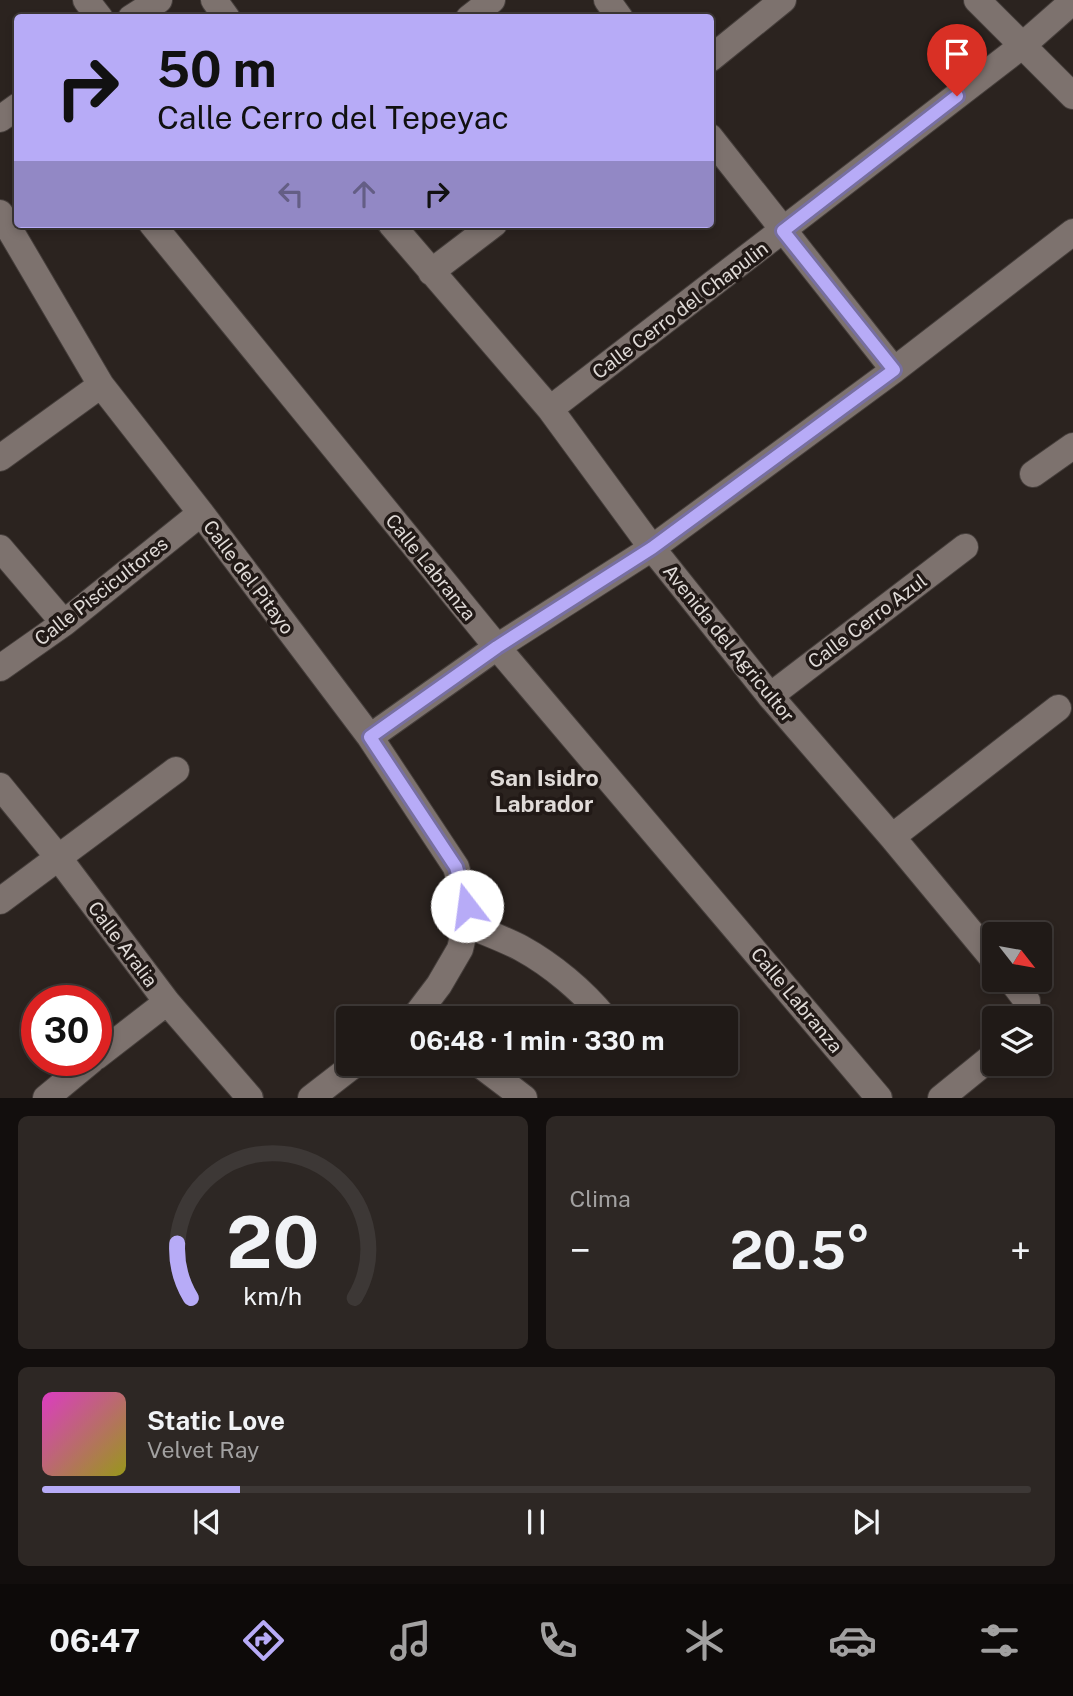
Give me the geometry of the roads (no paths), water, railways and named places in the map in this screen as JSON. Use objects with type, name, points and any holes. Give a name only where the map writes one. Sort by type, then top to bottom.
[{"type":"street","points":[[86,0],[97,14]]},
{"type":"street","points":[[137,14],[159,0]]},
{"type":"street","points":[[474,14],[492,0]]},
{"type":"street","points":[[714,56],[783,0]]},
{"type":"street","points":[[977,0],[1073,96]]},
{"type":"street","name":"Calle Cerro del Chapulin","points":[[550,409],[1023,45],[1073,1]]},
{"type":"street","points":[[714,142],[894,370]]},
{"type":"street","name":"Calle del Pitayo","points":[[0,213],[101,385],[370,737],[456,867],[467,906],[466,924],[460,949],[424,1006]]},
{"type":"street","name":"Calle Labranza","points":[[155,228],[497,647],[879,1097]]},
{"type":"street","name":"Avenida del Agricultor","points":[[394,228],[550,409],[652,548],[770,696],[982,946]]},
{"type":"street","points":[[431,272],[489,228]]},
{"type":"street","points":[[370,737],[497,647],[652,548],[894,370],[1073,232]]},
{"type":"street","points":[[0,458],[101,385]]},
{"type":"street","points":[[1033,474],[1073,446]]},
{"type":"street","name":"Calle Piscicultores","points":[[0,668],[64,622],[201,513]]},
{"type":"street","name":"Calle Cerro Azul","points":[[770,696],[965,547]]},
{"type":"street","points":[[0,548],[64,622]]},
{"type":"street","points":[[892,837],[1058,708]]},
{"type":"street","points":[[0,901],[176,770]]},
{"type":"street","name":"Calle Aralia","points":[[0,786],[58,857],[167,1002],[250,1097]]},
{"type":"street","points":[[466,924],[522,949],[570,983],[594,1006]]},
{"type":"street","points":[[112,1045],[167,1002]]},
{"type":"street","points":[[941,1097],[982,1065]]},
{"type":"street","points":[[46,1097],[73,1076]]},
{"type":"street","points":[[311,1097],[339,1076]]},
{"type":"street","points":[[495,1076],[524,1097]]},
{"type":"district","name":"San Isidro Labrador","points":[[544,791]]}]
